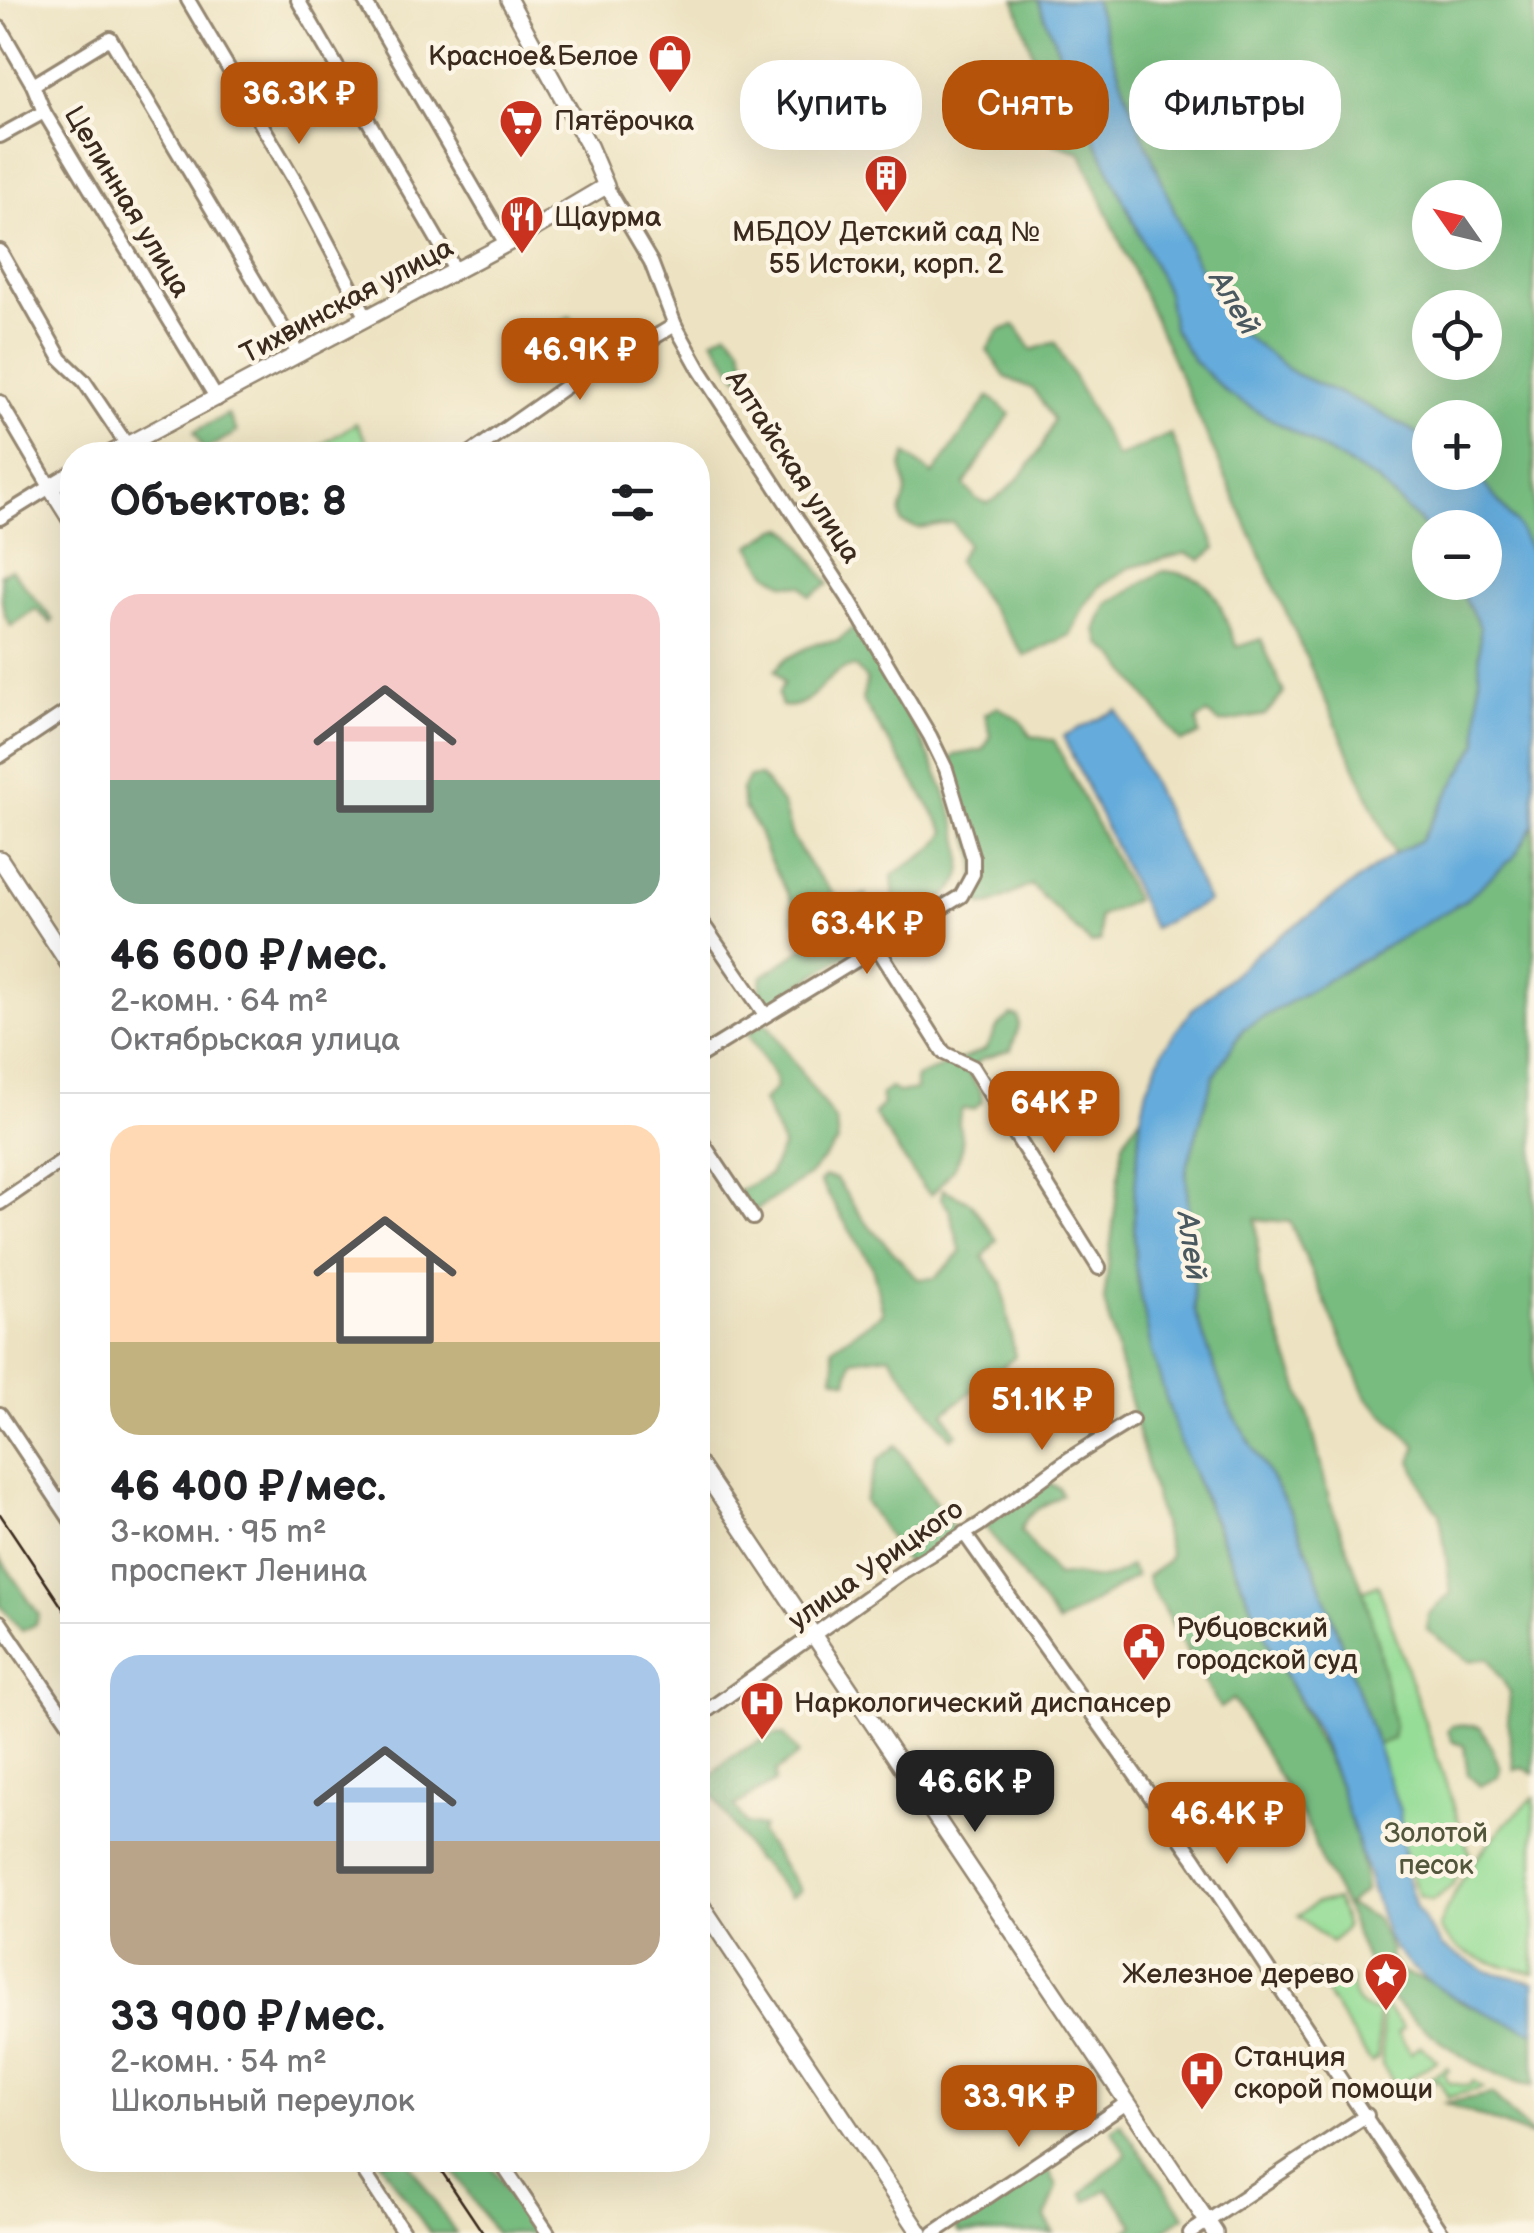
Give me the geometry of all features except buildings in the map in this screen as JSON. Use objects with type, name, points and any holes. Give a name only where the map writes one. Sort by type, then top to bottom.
[{"type":"main road","name":"Алтайская улица","points":[[509,0],[589,146],[606,186]]},
{"type":"main road","name":"Тихвинская улица","points":[[133,442],[506,244],[606,186]]},
{"type":"main road","points":[[60,481],[50,487],[60,503]]},
{"type":"main road","points":[[0,859],[60,951]]},
{"type":"main road","points":[[710,1481],[1211,2227]]},
{"type":"main road","points":[[710,1918],[920,2233]]},
{"type":"street","points":[[188,0],[299,188],[367,318]]},
{"type":"street","points":[[298,0],[455,270]]},
{"type":"street","points":[[364,0],[506,244]]},
{"type":"street","name":"Целинная улица","points":[[0,28],[44,112],[216,399]]},
{"type":"street","points":[[33,85],[110,38],[299,355]]},
{"type":"street","points":[[0,136],[44,112]]},
{"type":"street","name":"Алтайская улица","points":[[606,186],[652,262],[675,325],[700,370],[847,596],[946,769],[973,858],[973,874],[960,896],[877,947]]},
{"type":"street","points":[[0,251],[61,359],[84,380],[125,442]]},
{"type":"street","points":[[487,442],[606,359],[616,360],[675,325]]},
{"type":"street","points":[[0,402],[50,487],[0,518]]},
{"type":"street","points":[[0,756],[60,716]]},
{"type":"street","points":[[710,934],[764,1013]]},
{"type":"street","points":[[710,1049],[877,947],[944,1053],[972,1067],[1099,1268]]},
{"type":"street","points":[[710,1154],[753,1218]]},
{"type":"street","points":[[0,1203],[60,1162]]},
{"type":"street","points":[[0,1414],[59,1502]]},
{"type":"street","name":"улица Урицкого","points":[[710,1709],[877,1589],[1043,1480],[1068,1458],[1132,1420]]},
{"type":"street","points":[[964,1534],[1195,1859],[1442,2233]]},
{"type":"street","points":[[0,1622],[60,1710]]},
{"type":"street","points":[[934,2233],[1128,2102]]},
{"type":"street","points":[[1190,2233],[1211,2227],[1367,2115]]},
{"type":"street","points":[[364,2172],[404,2233]]},
{"type":"street","points":[[506,2172],[548,2233]]},
{"type":"green space","points":[[1015,0],[1038,0],[1062,60],[1034,60]]},
{"type":"green space","points":[[1094,0],[1534,0],[1534,557],[1518,526],[1489,490],[1502,490],[1502,400],[1412,400],[1412,430],[1295,374],[1230,325],[1192,254],[1149,150],[1341,150],[1341,60],[1129,60],[1129,102]]},
{"type":"green space","points":[[1074,150],[1100,150],[1167,293],[1173,328],[1193,360],[1228,394],[1378,481],[1412,514],[1412,600],[1465,600],[1480,627],[1478,743],[1421,840],[1394,854],[1080,152]]},
{"type":"green space","points":[[570,316],[590,346],[571,358],[552,328]]},
{"type":"green space","points":[[1015,325],[1032,350],[1055,342],[1117,458],[1171,434],[1216,548],[1201,560],[1186,553],[1129,568],[1101,585],[1085,605],[1070,635],[1025,656],[957,561],[967,544],[953,522],[918,528],[902,523],[901,513],[906,494],[902,470],[906,454],[933,475],[989,396],[1010,414],[964,485],[976,499],[988,503],[1008,488],[1037,455],[1053,419],[1033,389],[1005,377],[987,350],[999,331]]},
{"type":"green space","points":[[727,331],[741,346],[748,371],[738,377],[713,339]]},
{"type":"green space","points":[[228,414],[237,432],[219,442],[200,442],[194,432]]},
{"type":"green space","points":[[356,423],[367,442],[326,442]]},
{"type":"green space","points":[[785,528],[829,584],[810,596],[802,586],[785,584],[768,574],[750,546]]},
{"type":"green space","points":[[11,569],[53,620],[51,623],[36,609],[11,626],[7,621],[1,574]]},
{"type":"green space","points":[[1163,571],[1182,574],[1206,585],[1219,604],[1237,647],[1261,639],[1284,693],[1265,715],[1220,723],[1207,714],[1197,720],[1200,735],[1181,742],[1116,657],[1101,644],[1096,630],[1107,604]]},
{"type":"green space","points":[[857,624],[944,789],[962,855],[955,886],[935,903],[903,920],[896,916],[892,876],[929,851],[946,832],[862,700],[867,680],[855,667],[835,674],[812,696],[794,706],[782,706],[778,694],[784,683],[775,670],[784,660],[816,643],[838,641]]},
{"type":"green space","points":[[998,707],[1021,721],[1031,736],[1054,740],[1135,900],[1099,917],[1101,941],[1091,944],[1031,885],[992,904],[982,905],[973,897],[976,862],[949,762],[955,755],[983,750],[991,736],[985,714]]},
{"type":"green space","points":[[761,776],[783,805],[792,837],[811,867],[843,905],[866,894],[872,934],[770,1004],[759,995],[762,977],[809,944],[794,919],[792,902],[758,829],[744,808],[741,791],[749,777]]},
{"type":"green space","points":[[1534,824],[1534,1774],[1523,1768],[1514,1770],[1508,1722],[1510,1692],[1488,1658],[1469,1661],[1427,1630],[1428,1614],[1451,1593],[1440,1513],[1428,1499],[1411,1461],[1417,1446],[1367,1398],[1290,1222],[1256,1219],[1259,1276],[1310,1419],[1329,1499],[1364,1593],[1378,1645],[1394,1726],[1392,1739],[1377,1745],[1292,1514],[1228,1405],[1195,1312],[1186,1171],[1213,1077],[1243,1029],[1464,901],[1514,857]]},
{"type":"green space","points":[[1011,1015],[1018,1017],[1019,1026],[1011,1050],[980,1060],[968,1072],[981,1092],[982,1102],[974,1109],[962,1109],[959,1158],[931,1195],[874,1114],[883,1104],[881,1094],[891,1088],[899,1093],[916,1090],[916,1077],[985,1050],[998,1026]]},
{"type":"green space","points":[[766,1022],[836,1122],[838,1142],[809,1175],[753,1212],[738,1191],[769,1175],[783,1146],[763,1101],[776,1088],[775,1078],[747,1033]]},
{"type":"green space","points":[[1141,1116],[1135,1260],[1154,1356],[1181,1441],[1214,1523],[1330,1764],[1353,1825],[1365,1891],[1347,1905],[1376,1918],[1391,1951],[1389,1957],[1401,1973],[1432,1982],[1459,2001],[1534,2032],[1534,2085],[1514,2081],[1472,2062],[1430,2033],[1381,1987],[1321,1861],[1312,1833],[1233,1699],[1220,1708],[1148,1582],[1147,1576],[1166,1563],[1170,1555],[1104,1301],[1123,1142]]},
{"type":"green space","points":[[825,1177],[836,1179],[863,1219],[918,1279],[935,1278],[961,1253],[950,1211],[941,1198],[943,1189],[970,1202],[997,1240],[983,1257],[1002,1284],[1015,1357],[944,1413],[957,1434],[951,1438],[889,1355],[852,1360],[847,1381],[833,1377],[832,1348],[883,1313],[872,1266],[820,1182]]},
{"type":"green space","points":[[896,1445],[959,1537],[911,1569],[864,1501],[878,1460]]},
{"type":"green space","points":[[1048,1483],[1059,1488],[1062,1495],[1031,1514],[1021,1531],[1057,1576],[1101,1579],[1130,1566],[1136,1576],[1058,1624],[985,1526]]},
{"type":"green space","points":[[0,1558],[39,1615],[36,1624],[22,1631],[0,1605]]},
{"type":"green space","name":"Золотой песок","points":[[1378,1584],[1470,1854],[1452,1886],[1432,1901],[1419,1896],[1407,1863],[1338,1602]]},
{"type":"green space","points":[[1452,1726],[1481,1727],[1501,1768],[1498,1777],[1480,1786],[1468,1775],[1464,1746],[1452,1741],[1448,1731]]},
{"type":"green space","points":[[777,1734],[784,1735],[799,1754],[776,1772],[775,1782],[734,1806],[746,1824],[763,1827],[760,1833],[800,1890],[790,1897],[763,1864],[755,1860],[710,1791],[710,1779],[718,1768]]},
{"type":"green space","points":[[1534,1797],[1534,1973],[1468,1954],[1439,1927],[1456,1890],[1479,1856]]},
{"type":"green space","points":[[1337,1900],[1346,1928],[1331,1943],[1298,1916],[1316,1903]]},
{"type":"green space","points":[[1312,1972],[1353,1979],[1357,2002],[1378,2011],[1378,2058],[1371,2063]]},
{"type":"green space","points":[[1382,2003],[1404,2028],[1398,2033],[1411,2053],[1421,2046],[1437,2060],[1397,2087],[1382,2065]]},
{"type":"green space","points":[[1447,2067],[1449,2070],[1444,2074],[1449,2083],[1469,2086],[1473,2081],[1483,2088],[1448,2097],[1438,2079],[1424,2087],[1422,2084]]},
{"type":"green space","points":[[1492,2094],[1534,2136],[1534,2137],[1445,2103]]},
{"type":"green space","points":[[1120,2123],[1185,2216],[1160,2233],[1124,2233],[1134,2225],[1108,2189],[1087,2201],[1082,2193],[1126,2155],[1112,2130]]},
{"type":"green space","points":[[1047,2165],[1057,2187],[1046,2217],[1053,2233],[959,2233],[954,2226]]},
{"type":"green space","points":[[387,2172],[415,2172],[456,2233],[430,2233]]},
{"type":"green space","points":[[454,2172],[495,2172],[536,2233],[495,2233]]},
{"type":"water","points":[[1038,0],[1094,0],[1129,102],[1129,150],[1149,150],[1192,254],[1230,325],[1295,374],[1412,430],[1412,490],[1489,490],[1518,526],[1534,557],[1534,824],[1514,857],[1464,901],[1243,1029],[1213,1077],[1186,1171],[1195,1312],[1228,1405],[1292,1514],[1315,1569],[1400,1811],[1405,1871],[1416,1908],[1442,1947],[1487,1971],[1534,1982],[1534,2032],[1473,2007],[1434,1985],[1388,1939],[1339,1785],[1318,1733],[1271,1649],[1180,1443],[1151,1349],[1135,1264],[1134,1198],[1141,1116],[1164,1048],[1190,1012],[1258,952],[1394,854],[1421,840],[1478,743],[1480,627],[1465,600],[1502,600],[1502,510],[1412,510],[1412,514],[1378,481],[1228,394],[1193,360],[1173,328],[1167,293],[1100,150],[1109,150],[1109,60],[1062,60]]},
{"type":"water","points":[[1117,710],[1208,902],[1153,928],[1063,736]]},
{"type":"railway","points":[[0,1514],[60,1604]]},
{"type":"railway","points":[[442,2172],[483,2233]]},
{"type":"place","name":"Красное&Белое","points":[[670,94]]},
{"type":"place","name":"Пятёрочка","points":[[521,159]]},
{"type":"place","name":"МБДОУ Детский сад № 55 Истоки, корп. 2","points":[[886,214]]},
{"type":"place","name":"Щаурма","points":[[522,255]]},
{"type":"place","name":"Рубцовский городской суд","points":[[1144,1682]]},
{"type":"place","name":"Наркологический диспансер","points":[[762,1741]]},
{"type":"place","name":"Железное дерево","points":[[1386,2012]]},
{"type":"place","name":"Станция скорой помощи","points":[[1202,2111]]},
{"type":"water label","name":"Алей","points":[[1234,303]]},
{"type":"water label","name":"Алей","points":[[1191,1246]]}]
